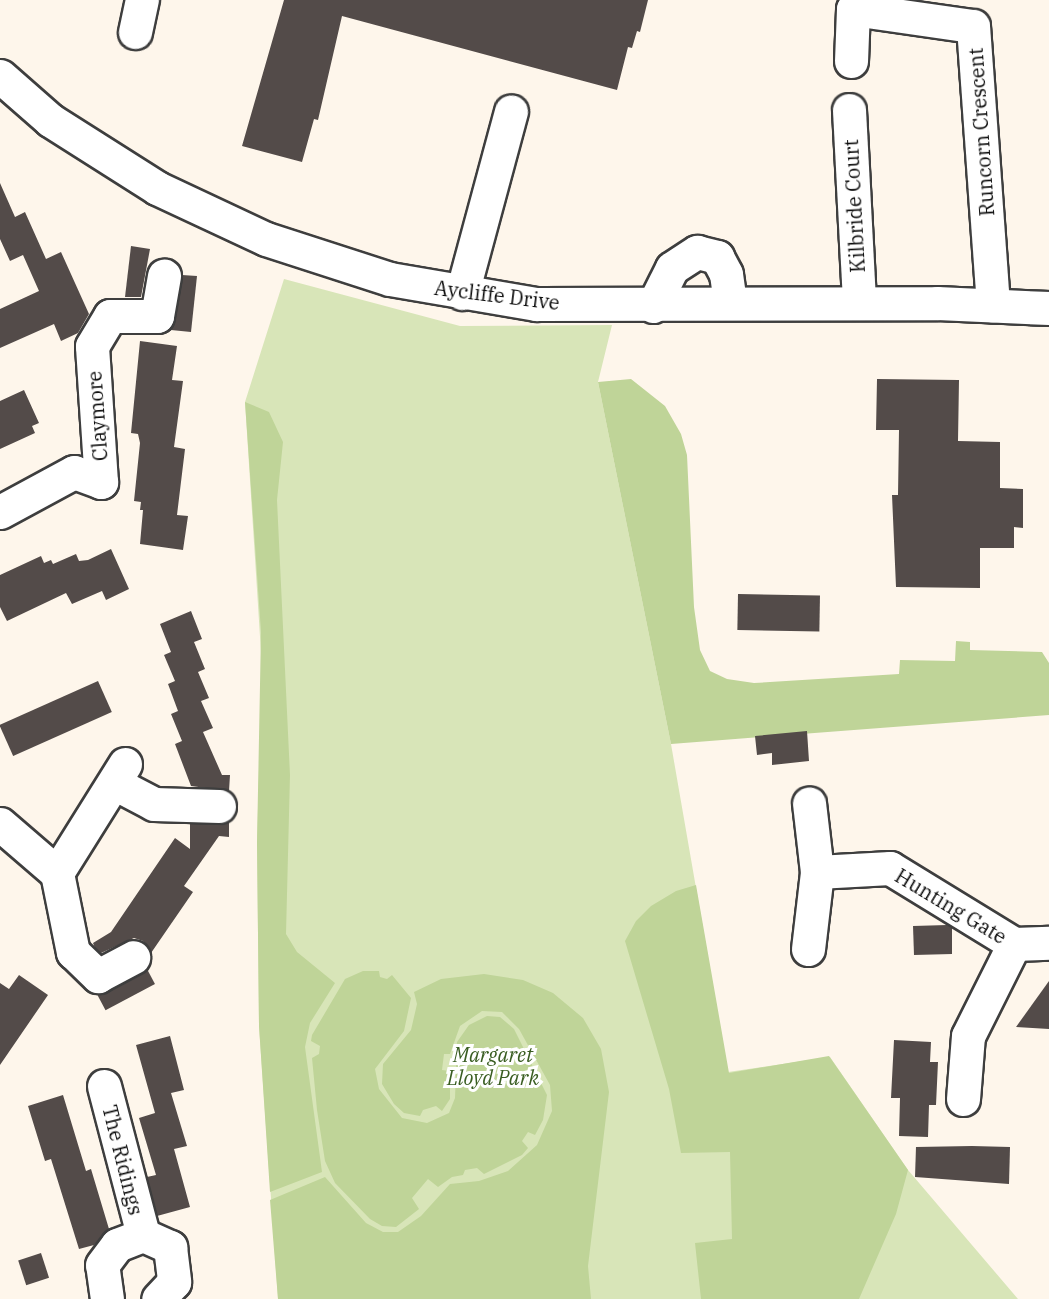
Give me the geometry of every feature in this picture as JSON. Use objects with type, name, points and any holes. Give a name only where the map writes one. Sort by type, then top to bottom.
[{"type":"street","points":[[135,32],[142,0]]},
{"type":"street","name":"Runcorn Crescent","points":[[851,62],[853,9],[973,26],[993,305]]},
{"type":"street","name":"Aycliffe Drive","points":[[0,76],[50,120],[157,188],[266,239],[390,279],[462,294],[536,304],[653,306],[730,303],[859,303],[1049,308]]},
{"type":"street","name":"Kilbride Court","points":[[849,110],[859,303]]},
{"type":"street","points":[[462,294],[511,112]]},
{"type":"street","points":[[653,306],[672,268],[697,252],[717,257],[726,274],[730,303]]},
{"type":"street","name":"Claymore","points":[[0,512],[74,472],[101,482],[92,346],[110,316],[157,316],[164,276]]},
{"type":"street","points":[[57,873],[120,774],[154,804],[219,806]]},
{"type":"street","points":[[808,948],[817,872],[809,803]]},
{"type":"street","points":[[0,824],[57,873],[73,952],[98,976],[133,957]]},
{"type":"street","name":"Hunting Gate","points":[[817,872],[890,868],[1014,944],[1049,943]]},
{"type":"street","name":"Hunting Gate","points":[[963,1099],[968,1036],[1014,944]]},
{"type":"street","name":"The Ridings","points":[[104,1086],[143,1235]]},
{"type":"street","points":[[108,1299],[102,1265],[117,1245],[143,1235],[170,1247],[174,1282],[158,1299]]},
{"type":"green space","name":"Margaret Lloyd Park","points":[[284,279],[460,326],[612,325],[598,382],[671,744],[728,1072],[830,1057],[908,1170],[1018,1299],[278,1299],[259,1026],[257,843],[262,668],[245,402]]},
{"type":"green space","points":[[631,379],[665,406],[681,434],[687,455],[694,607],[700,650],[710,671],[727,679],[754,683],[899,674],[900,660],[955,661],[956,641],[970,642],[970,650],[1042,652],[1049,663],[1049,715],[671,744],[598,382]]},
{"type":"green space","points":[[245,402],[269,412],[283,442],[277,500],[290,775],[286,934],[297,952],[335,983],[310,1023],[305,1047],[322,1172],[270,1192],[259,1026],[257,843],[261,632]]},
{"type":"green space","points":[[696,885],[729,1073],[829,1056],[908,1170],[896,1214],[859,1299],[701,1299],[695,1243],[732,1239],[730,1152],[681,1153],[669,1089],[625,941],[636,921],[651,906],[676,891]]},
{"type":"green space","points":[[363,971],[379,971],[380,977],[387,979],[392,975],[411,998],[404,1031],[375,1069],[379,1089],[402,1118],[427,1123],[449,1113],[455,1098],[457,1042],[469,1025],[487,1016],[500,1017],[514,1029],[547,1095],[543,1120],[535,1135],[528,1132],[522,1141],[528,1148],[522,1155],[484,1174],[477,1168],[465,1170],[463,1175],[452,1177],[438,1187],[428,1179],[412,1198],[419,1209],[396,1227],[382,1226],[370,1219],[335,1183],[325,1161],[317,1110],[312,1058],[319,1054],[320,1046],[311,1041],[312,1035],[345,979]]},
{"type":"green space","points":[[484,974],[523,980],[553,993],[583,1018],[601,1049],[609,1092],[588,1266],[591,1299],[278,1299],[270,1200],[325,1177],[366,1223],[383,1232],[398,1232],[421,1216],[450,1184],[479,1181],[508,1171],[537,1145],[552,1111],[550,1085],[519,1029],[502,1012],[482,1011],[460,1026],[450,1054],[444,1054],[442,1070],[450,1071],[450,1099],[442,1111],[436,1106],[423,1110],[420,1116],[404,1113],[394,1104],[382,1084],[383,1064],[411,1030],[417,1004],[414,992],[441,979]]},
{"type":"building","points":[[284,0],[648,0],[640,32],[637,31],[632,48],[628,47],[617,90],[342,16],[318,120],[314,119],[302,162],[242,146]]},
{"type":"building","points":[[0,183],[15,217],[25,212],[46,259],[61,252],[89,314],[78,333],[61,341],[54,324],[0,348],[0,309],[39,291],[23,255],[10,261],[0,239]]},
{"type":"building","points":[[131,246],[150,249],[141,297],[125,297]]},
{"type":"building","points":[[182,275],[197,276],[191,332],[171,330]]},
{"type":"building","points":[[140,341],[177,346],[172,380],[183,381],[174,447],[185,449],[177,515],[188,516],[183,550],[140,544],[143,510],[140,510],[141,502],[134,501],[140,443],[138,434],[131,433]]},
{"type":"building","points":[[877,379],[959,380],[958,441],[1000,442],[1000,488],[1023,489],[1023,528],[1014,527],[1014,548],[980,548],[980,588],[896,587],[892,495],[898,495],[899,430],[876,430]]},
{"type":"building","points":[[24,390],[39,423],[32,426],[35,433],[0,449],[0,401]]},
{"type":"building","points":[[111,549],[129,589],[106,600],[102,591],[72,604],[66,593],[7,621],[0,607],[0,575],[41,556],[44,563],[51,560],[53,564],[76,554],[79,561],[88,560]]},
{"type":"building","points":[[738,594],[820,595],[819,631],[737,630]]},
{"type":"building","points":[[191,611],[202,639],[194,642],[205,669],[198,672],[209,698],[201,701],[213,728],[203,732],[222,775],[230,775],[229,791],[191,786],[175,744],[182,741],[171,714],[178,711],[168,684],[175,681],[164,655],[171,652],[160,624]]},
{"type":"building","points":[[98,681],[112,712],[13,756],[0,725]]},
{"type":"building","points":[[807,731],[809,761],[772,765],[772,753],[757,755],[755,736]]},
{"type":"building","points":[[229,822],[229,837],[219,836],[184,886],[193,892],[151,953],[143,941],[134,938],[101,953],[95,948],[93,943],[111,932],[175,838],[190,849],[190,824]]},
{"type":"building","points":[[947,925],[952,928],[952,954],[914,955],[913,926]]},
{"type":"building","points":[[147,969],[155,984],[106,1010],[98,995]]},
{"type":"building","points":[[19,975],[48,995],[0,1065],[0,983],[9,989]]},
{"type":"building","points":[[1049,981],[1049,1029],[1016,1027]]},
{"type":"building","points":[[170,1036],[184,1090],[171,1093],[187,1146],[174,1149],[190,1207],[157,1216],[147,1177],[156,1175],[139,1118],[155,1113],[136,1045]]},
{"type":"building","points":[[894,1040],[931,1042],[930,1062],[938,1062],[936,1105],[929,1105],[928,1137],[899,1136],[900,1098],[891,1098]]},
{"type":"building","points":[[63,1095],[86,1171],[91,1169],[109,1229],[94,1245],[79,1249],[51,1159],[45,1161],[28,1106]]},
{"type":"building","points":[[916,1147],[1010,1147],[1009,1184],[915,1177]]},
{"type":"building","points":[[41,1253],[49,1278],[26,1285],[18,1260]]}]
